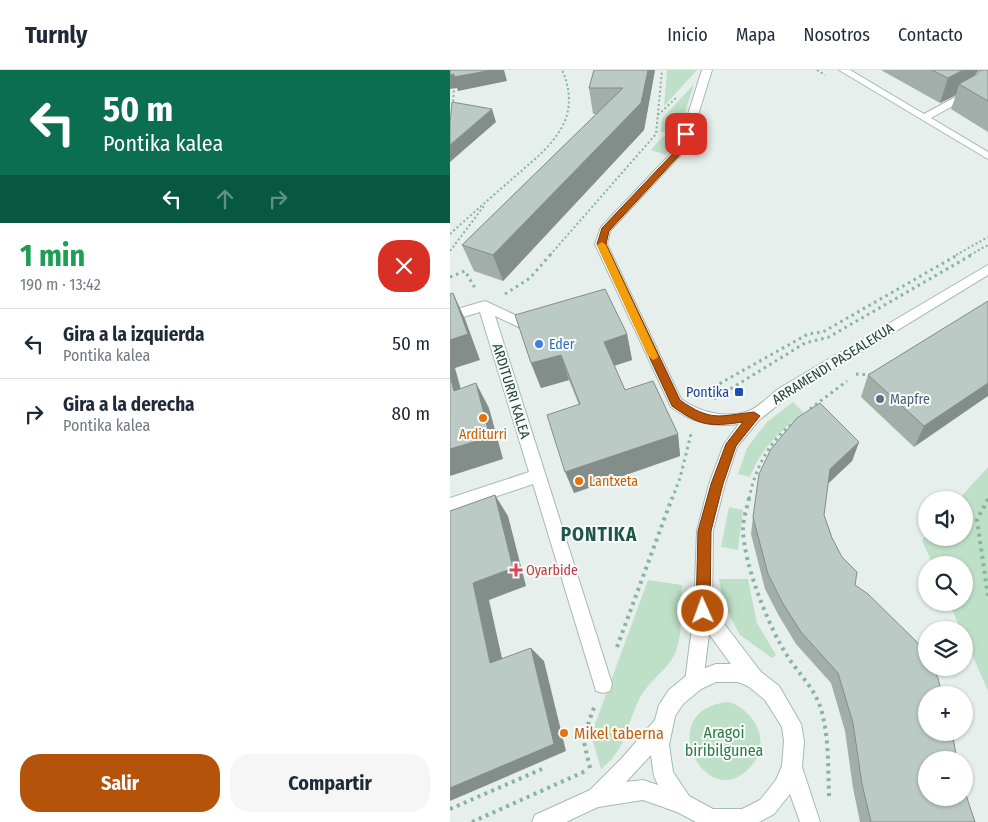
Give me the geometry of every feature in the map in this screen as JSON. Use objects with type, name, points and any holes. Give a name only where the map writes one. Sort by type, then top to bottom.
[{"type":"street","points":[[707,70],[683,147],[605,230],[602,244],[620,296],[676,403],[695,417],[716,421],[754,416]]},
{"type":"street","points":[[844,70],[988,156]]},
{"type":"street","points":[[924,118],[964,96],[986,70]]},
{"type":"street","name":"ARRAMENDI PASEALEKUA","points":[[694,682],[703,611],[704,531],[717,484],[731,444],[754,416],[783,393],[988,269]]},
{"type":"street","points":[[450,316],[485,306],[526,325],[544,320]]},
{"type":"street","name":"ARDITURRI KALEA","points":[[485,306],[603,684]]},
{"type":"street","points":[[450,505],[538,476]]},
{"type":"street","points":[[542,822],[597,797],[643,790],[682,803],[710,819],[745,821],[767,807],[783,787],[792,767],[794,741],[791,724],[772,693],[754,679],[703,611]]},
{"type":"street","points":[[682,803],[664,776],[659,745],[666,712],[676,697],[694,682],[716,673],[738,673],[754,679]]},
{"type":"street","points":[[597,797],[629,765],[664,724]]},
{"type":"street","points":[[792,767],[810,822]]},
{"type":"path","points":[[450,234],[534,159],[562,127],[568,114],[568,102],[566,77],[562,70]]},
{"type":"path","points":[[450,278],[465,271],[485,306],[530,278],[656,134],[662,70]]},
{"type":"path","points":[[452,114],[455,92],[453,82]]},
{"type":"path","points":[[450,252],[487,201]]},
{"type":"path","points":[[687,412],[710,389],[808,334],[823,332],[988,237]]},
{"type":"path","points":[[804,414],[856,374],[881,376]]},
{"type":"path","points":[[797,420],[782,431],[762,459],[750,492],[743,528],[750,569],[772,630],[788,657],[814,692],[821,709],[827,744],[829,799]]},
{"type":"path","points":[[988,499],[976,520],[988,596]]},
{"type":"path","points":[[597,797],[583,738],[603,684]]},
{"type":"path","points":[[472,822],[547,790],[590,768]]},
{"type":"path","points":[[450,809],[542,769]]},
{"type":"green space","points":[[667,70],[697,70],[664,106]]},
{"type":"green space","points":[[694,84],[679,132],[661,132],[662,119]]},
{"type":"green space","points":[[662,137],[678,137],[674,146],[666,155],[651,150]]},
{"type":"green space","points":[[793,402],[804,413],[772,441],[760,457],[750,477],[738,474],[747,448],[767,422]]},
{"type":"green space","points":[[988,467],[988,691],[973,657],[973,621],[957,621],[953,611],[973,611],[973,556],[929,556],[925,546],[973,546],[973,491],[966,491]]},
{"type":"green space","points":[[729,507],[743,510],[738,550],[721,547]]},
{"type":"green space","points":[[719,579],[748,579],[757,623],[776,655],[772,658],[740,635],[724,606]]},
{"type":"green space","points":[[648,580],[682,585],[681,627],[678,644],[669,663],[641,696],[622,744],[610,761],[601,769],[591,735]]},
{"type":"green space","name":"Aragoi biribilgunea","points":[[729,702],[738,706],[753,719],[760,737],[760,746],[758,756],[752,765],[735,778],[718,779],[704,771],[694,756],[690,739],[693,722],[705,709]]},
{"type":"building","points":[[450,70],[492,70],[454,77],[454,74],[450,75]]},
{"type":"building","points":[[594,70],[648,70],[641,103],[493,255],[462,245],[623,88],[589,88]]},
{"type":"building","points":[[932,70],[963,70],[948,78]]},
{"type":"building","points":[[981,70],[988,70],[988,101],[959,84]]},
{"type":"building","points":[[452,102],[492,109],[450,145],[450,123]]},
{"type":"building","points":[[605,289],[627,334],[604,342],[625,390],[653,381],[678,434],[565,472],[547,415],[580,404],[561,355],[531,363],[515,315]]},
{"type":"building","points":[[453,293],[468,334],[450,340],[450,294]]},
{"type":"building","points":[[988,301],[988,383],[924,426],[868,375]]},
{"type":"building","points":[[450,376],[454,391],[476,383],[490,437],[450,449]]},
{"type":"building","points":[[820,403],[859,442],[830,469],[824,515],[832,538],[842,557],[857,572],[855,585],[868,594],[918,643],[918,676],[937,676],[938,678],[940,686],[918,686],[918,741],[954,741],[955,751],[918,751],[918,806],[970,806],[975,822],[871,822],[862,784],[853,723],[838,673],[801,632],[782,602],[768,574],[753,517],[759,474],[771,449],[797,418]]},
{"type":"building","points":[[495,495],[513,568],[473,583],[490,663],[531,648],[554,744],[450,788],[450,511]]},
{"type":"slow traffic","points":[[602,245],[653,356]]},
{"type":"place","name":"Eder","points":[[539,344]]},
{"type":"place","name":"Pontika","points":[[739,392]]},
{"type":"place","name":"Mapfre","points":[[880,399]]},
{"type":"place","name":"Arditurri","points":[[483,418]]},
{"type":"place","name":"Lantxeta","points":[[579,481]]},
{"type":"place","name":"Oyarbide","points":[[516,570]]},
{"type":"place","name":"Mikel taberna","points":[[564,733]]},
{"type":"district","name":"PONTIKA","points":[[599,534]]},
{"type":"route","points":[[686,134],[683,147],[605,230],[602,244],[676,403],[695,417],[716,421],[754,416],[731,444],[717,484],[704,531],[703,611]]}]
